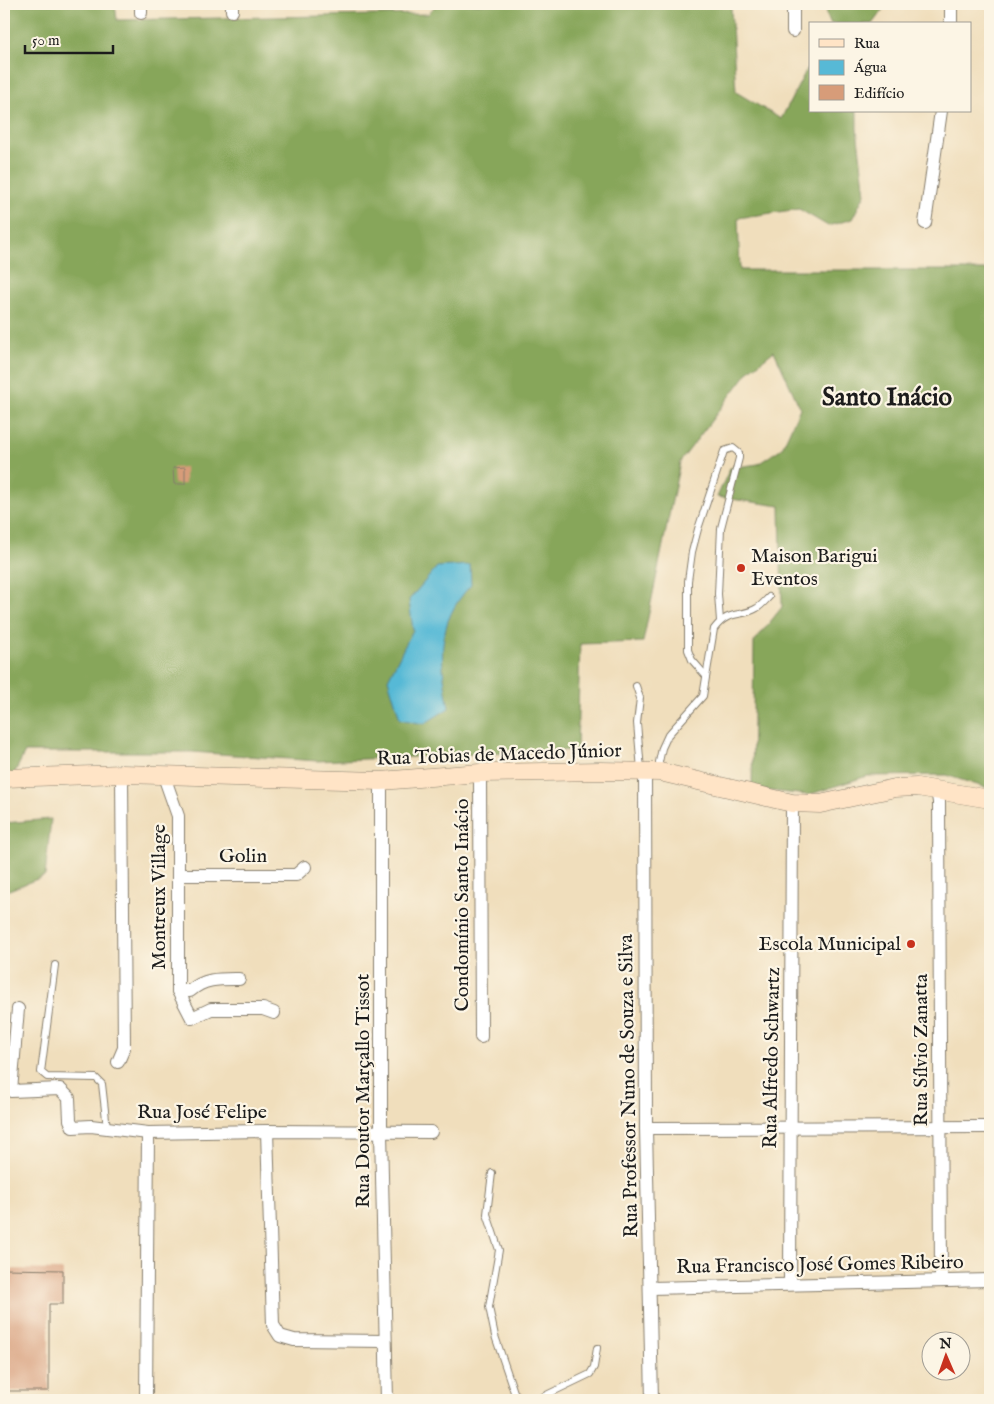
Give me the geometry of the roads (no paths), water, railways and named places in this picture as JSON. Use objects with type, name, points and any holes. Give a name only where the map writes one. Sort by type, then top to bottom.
[{"type":"street","points":[[793,4],[793,31]]},
{"type":"street","points":[[951,4],[951,22]]},
{"type":"street","points":[[925,223],[942,112]]},
{"type":"street","name":"Rua Tobias de Macedo Júnior","points":[[4,778],[166,774],[381,781],[480,773],[649,772],[792,803],[820,804],[895,788],[917,787],[990,799]]},
{"type":"street","name":"Rua Professor Nuno de Souza e Silva","points":[[649,772],[646,1128],[652,1400]]},
{"type":"street","name":"Condomínio Santo Inácio","points":[[480,773],[481,1038]]},
{"type":"street","points":[[118,1062],[124,1048],[122,774]]},
{"type":"street","name":"Montreux Village","points":[[166,774],[166,782],[178,816],[178,991],[192,1018],[211,1009],[263,1009],[274,1013]]},
{"type":"street","name":"Rua Doutor Marçallo Tissot","points":[[381,781],[381,1132],[384,1341],[387,1400]]},
{"type":"street","name":"Rua Sílvio Zanatta","points":[[937,790],[939,802],[941,1281]]},
{"type":"street","name":"Rua Alfredo Schwartz","points":[[790,1283],[792,803]]},
{"type":"street","name":"Golin","points":[[179,875],[296,875],[305,867]]},
{"type":"street","points":[[178,991],[190,991],[196,986],[212,979],[239,979]]},
{"type":"street","points":[[8,1091],[18,1009]]},
{"type":"street","name":"Rua José Felipe","points":[[8,1091],[60,1088],[69,1098],[70,1120],[73,1127],[107,1128],[148,1133],[267,1131],[431,1132]]},
{"type":"street","points":[[646,1128],[790,1126],[990,1127]]},
{"type":"street","points":[[267,1131],[272,1325],[280,1336],[294,1340],[384,1341]]},
{"type":"street","points":[[146,1400],[148,1133]]},
{"type":"street","name":"Rua Francisco José Gomes Ribeiro","points":[[651,1288],[790,1283],[990,1280]]},
{"type":"lane","points":[[706,676],[692,660],[688,650],[688,581],[692,552],[724,451],[733,448],[739,453],[740,458],[723,512],[721,528],[718,594],[720,621]]},
{"type":"lane","points":[[649,772],[659,762],[668,735],[702,696],[714,629],[720,621],[734,613],[756,609],[769,597]]},
{"type":"lane","points":[[636,686],[640,698],[637,716],[649,772]]},
{"type":"lane","points":[[55,965],[41,1072],[47,1076],[96,1078],[102,1084],[107,1128]]},
{"type":"lane","points":[[492,1172],[487,1214],[499,1250],[490,1296],[490,1319],[514,1392],[521,1399],[539,1400]]},
{"type":"lane","points":[[535,1400],[590,1374],[597,1348]]},
{"type":"water","points":[[470,565],[471,585],[459,599],[451,614],[443,643],[444,674],[449,708],[424,724],[400,719],[388,679],[413,630],[409,600],[437,567]]},
{"type":"place","name":"Maison Barigui Eventos","points":[[741,568]]},
{"type":"place","name":"Escola Municipal","points":[[911,944]]},
{"type":"district","name":"Santo Inácio","points":[[887,398]]}]
